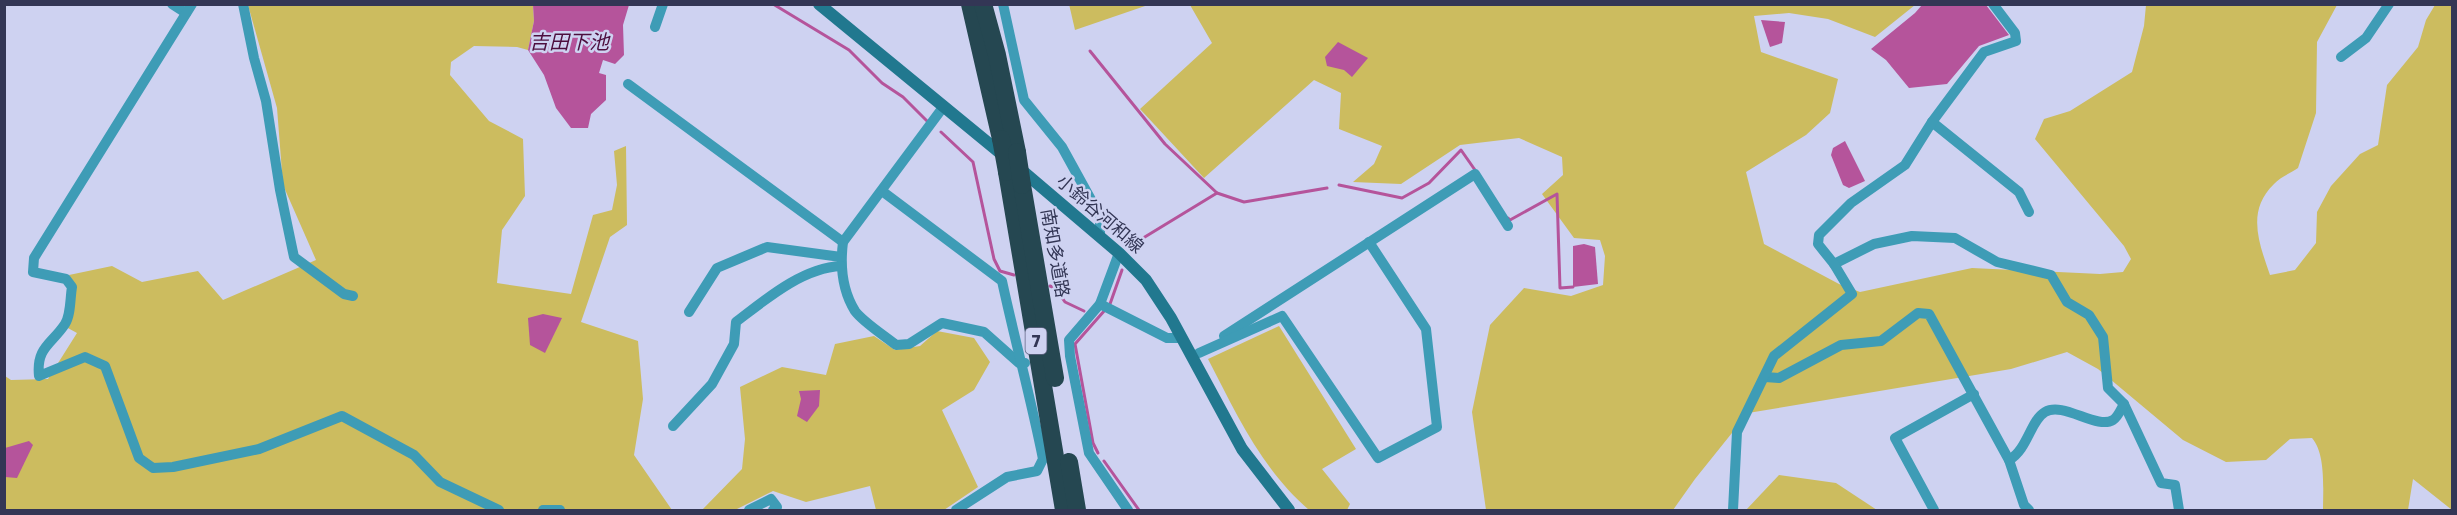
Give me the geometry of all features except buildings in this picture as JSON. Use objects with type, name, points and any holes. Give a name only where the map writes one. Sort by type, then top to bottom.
[{"type":"highway","name":"南知多道路","points":[[970,4],[1007,172],[1064,510]]},
{"type":"highway","name":"南知多道路","points":[[983,4],[997,55],[1017,152],[1077,510]]},
{"type":"main road","name":"小鈴谷河和線","points":[[819,4],[1119,253],[1146,280],[1181,338],[1195,355],[1242,449],[1289,510]]},
{"type":"street","points":[[172,4],[189,9],[34,258],[33,272],[66,279],[72,287],[66,323],[47,343],[37,364],[39,376],[85,357],[105,366],[139,458],[153,468],[173,467],[259,449],[342,416],[414,455],[440,482],[499,510]]},
{"type":"street","points":[[243,4],[266,101],[280,190],[294,257],[344,294],[353,296]]},
{"type":"street","points":[[655,27],[663,4]]},
{"type":"street","points":[[1003,4],[1024,100],[1062,147],[1100,216],[1100,237]]},
{"type":"street","points":[[1733,510],[1737,432],[1774,356],[1852,294],[1834,264],[1818,244],[1819,235],[1851,202],[1905,165],[1932,122],[1984,52],[2016,41],[2015,33],[1993,4]]},
{"type":"street","points":[[2341,57],[2366,38],[2389,4]]},
{"type":"street","points":[[628,84],[843,242]]},
{"type":"street","points":[[944,106],[843,242],[841,262],[844,284],[856,312],[896,345],[909,344],[942,323],[984,332],[1022,363]]},
{"type":"street","points":[[1932,122],[2019,192],[2029,212]]},
{"type":"street","points":[[1195,355],[1475,174],[1508,226]]},
{"type":"street","points":[[882,191],[1002,281],[1028,382],[1043,459],[1037,471],[1007,477],[956,510]]},
{"type":"street","points":[[1834,264],[1874,244],[1912,236],[1955,238],[1997,262],[2051,275],[2067,302],[2089,315],[2103,337],[2108,388],[2124,404],[2161,483],[2175,484],[2180,510]]},
{"type":"street","points":[[1195,355],[1282,316],[1378,458],[1437,427],[1426,329],[1369,242]]},
{"type":"street","points":[[689,312],[717,268],[767,247],[841,262]]},
{"type":"street","points":[[1119,253],[1100,304],[1069,340],[1066,357],[1089,453],[1128,510]]},
{"type":"street","points":[[673,426],[712,384],[734,344],[736,322],[781,287],[841,262]]},
{"type":"street","points":[[1100,304],[1167,338],[1181,338]]},
{"type":"street","points":[[1765,377],[1779,378],[1840,345],[1881,341],[1918,313],[1929,314],[2008,460],[2024,505],[2029,510]]},
{"type":"street","points":[[1934,510],[1895,438],[1974,394]]},
{"type":"street","points":[[2008,460],[2018,455],[2043,413],[2053,409],[2106,423],[2115,419],[2124,404]]},
{"type":"street","points":[[748,510],[771,499],[777,507],[773,510]]},
{"type":"street","points":[[543,510],[560,510]]},
{"type":"shaded area","points":[[1069,4],[1148,4],[1148,5],[1075,30]]},
{"type":"shaded area","points":[[248,5],[533,5],[534,21],[528,50],[517,47],[474,46],[451,62],[450,75],[489,121],[523,139],[525,196],[502,230],[497,283],[571,294],[593,215],[612,210],[617,185],[614,151],[626,146],[627,225],[610,237],[581,322],[638,341],[643,399],[634,455],[672,510],[5,510],[5,376],[11,380],[48,379],[77,333],[66,327],[75,287],[69,275],[112,266],[142,282],[198,271],[223,300],[316,260],[283,185],[277,108]]},
{"type":"shaded area","points":[[1190,5],[1915,5],[1875,37],[1828,19],[1789,13],[1754,16],[1761,52],[1838,79],[1830,113],[1806,135],[1746,172],[1764,244],[1839,284],[1860,292],[1972,268],[2100,274],[2123,272],[2131,259],[2124,246],[2035,139],[2044,119],[2070,111],[2132,72],[2144,26],[2146,5],[2337,5],[2317,42],[2316,113],[2298,168],[2282,177],[2265,194],[2258,216],[2259,239],[2270,275],[2295,270],[2316,243],[2317,212],[2331,186],[2360,154],[2378,145],[2387,85],[2418,47],[2426,20],[2435,5],[2452,5],[2452,510],[2413,479],[2408,510],[2323,510],[2322,463],[2320,453],[2312,438],[2290,439],[2266,460],[2226,462],[2183,440],[2098,369],[2067,352],[2011,369],[1748,413],[1673,510],[1486,510],[1472,412],[1490,325],[1524,288],[1571,296],[1603,285],[1605,256],[1600,240],[1574,238],[1542,194],[1563,175],[1562,157],[1519,138],[1460,145],[1401,184],[1353,182],[1374,164],[1382,146],[1339,129],[1341,93],[1314,80],[1204,178],[1140,109],[1212,43]]},
{"type":"shaded area","points":[[1279,326],[1356,449],[1322,469],[1350,504],[1347,510],[1309,510],[1292,494],[1251,440],[1208,359]]},
{"type":"shaded area","points":[[937,331],[974,338],[990,362],[974,390],[942,410],[978,487],[944,510],[876,510],[870,486],[806,502],[773,491],[735,510],[702,510],[742,469],[745,439],[740,387],[782,367],[826,375],[835,344],[874,336],[895,350],[920,346]]},
{"type":"shaded area","points":[[1779,475],[1836,483],[1877,510],[1746,510]]},
{"type":"water","name":"吉田下池","points":[[533,5],[629,5],[623,25],[624,55],[615,64],[603,60],[599,73],[606,75],[606,100],[591,114],[588,128],[571,128],[556,108],[544,75],[528,50],[534,21]]},
{"type":"water","points":[[1922,5],[1986,5],[2009,35],[1979,46],[1947,84],[1909,88],[1886,60],[1871,49]]},
{"type":"water","points":[[1761,20],[1785,22],[1782,43],[1770,47]]},
{"type":"water","points":[[1338,42],[1368,58],[1352,77],[1344,70],[1327,66],[1325,57]]},
{"type":"water","points":[[1845,141],[1865,181],[1849,188],[1843,185],[1831,155],[1833,148]]},
{"type":"water","points":[[1584,244],[1595,247],[1598,284],[1573,287],[1573,246]]},
{"type":"water","points":[[543,314],[562,318],[545,353],[530,345],[528,318]]},
{"type":"water","points":[[820,390],[819,406],[807,422],[797,416],[801,399],[799,391]]},
{"type":"water","points":[[29,441],[33,445],[17,478],[5,477],[5,448]]},
{"type":"waterway","points":[[773,4],[849,50],[882,83],[903,97],[928,122]]},
{"type":"waterway","points":[[1090,51],[1165,144],[1217,193],[1130,246]]},
{"type":"waterway","points":[[941,132],[973,162],[994,259],[1000,271],[1014,275]]},
{"type":"waterway","points":[[1339,185],[1402,198],[1429,183],[1461,150],[1475,170]]},
{"type":"waterway","points":[[1217,193],[1244,202],[1327,188]]},
{"type":"waterway","points":[[1508,218],[1510,220],[1557,194],[1560,288],[1573,287]]},
{"type":"waterway","points":[[1110,304],[1122,270]]},
{"type":"waterway","points":[[1050,286],[1055,288],[1065,302],[1084,311]]},
{"type":"waterway","points":[[1098,453],[1093,443],[1075,344],[1105,310]]},
{"type":"waterway","points":[[1104,461],[1139,510]]}]
